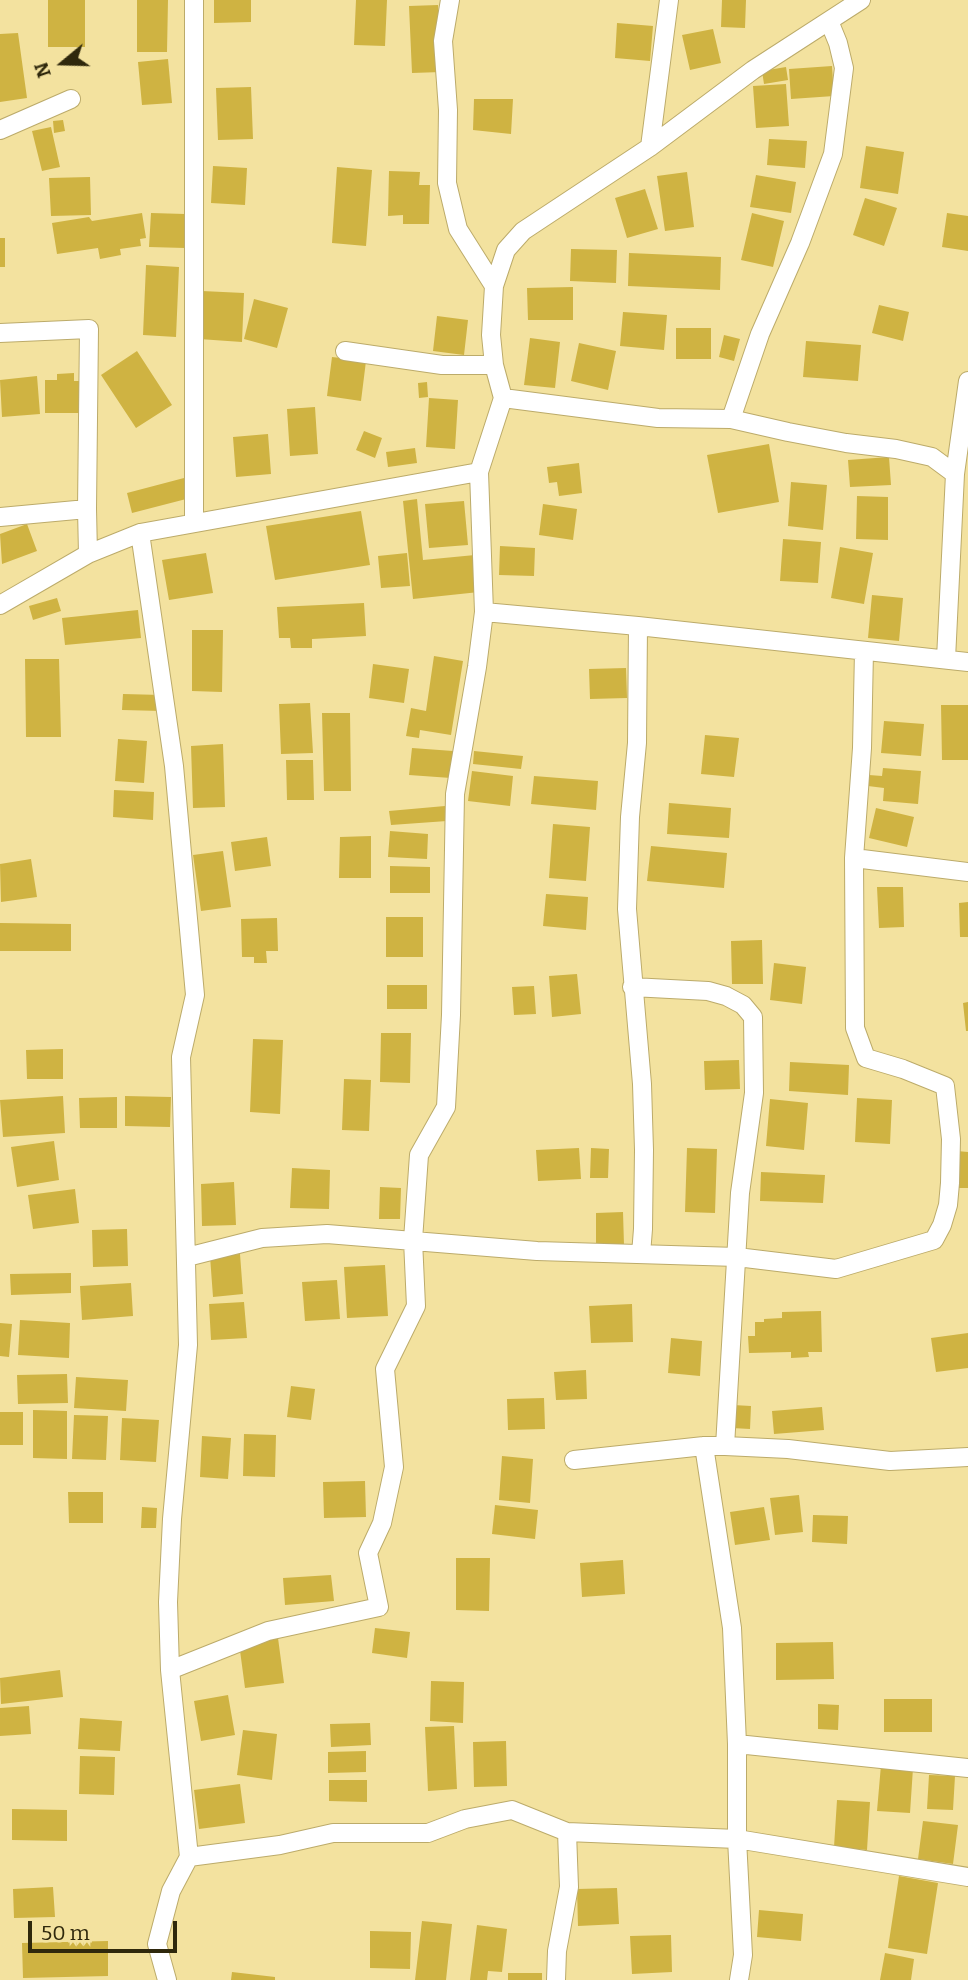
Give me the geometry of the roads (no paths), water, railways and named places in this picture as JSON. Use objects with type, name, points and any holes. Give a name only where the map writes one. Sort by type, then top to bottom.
[{"type":"street","points":[[194,0],[194,523]]},
{"type":"street","points":[[450,0],[443,41],[448,110],[447,183],[458,229],[494,286]]},
{"type":"street","points":[[650,147],[669,0]]},
{"type":"street","points":[[170,1670],[268,1632],[379,1607],[368,1553],[382,1523],[394,1466],[385,1369],[416,1306],[413,1240],[419,1155],[446,1107],[452,1015],[455,794],[484,612],[480,472],[503,398],[494,366],[491,335],[494,286],[506,250],[523,231],[650,147],[753,70],[861,0]]},
{"type":"street","points":[[732,419],[760,334],[800,243],[833,154],[844,68],[829,21]]},
{"type":"street","points":[[0,130],[71,99]]},
{"type":"street","points":[[0,332],[89,329],[88,555]]},
{"type":"street","points":[[345,351],[442,365],[494,366]]},
{"type":"street","points":[[946,659],[955,474],[968,381]]},
{"type":"street","points":[[503,398],[658,418],[732,419],[788,432],[932,457],[955,474]]},
{"type":"street","points":[[0,605],[88,555],[140,533],[480,472]]},
{"type":"street","points":[[0,517],[87,509]]},
{"type":"street","points":[[140,533],[174,766],[195,995],[181,1057],[188,1345],[168,1588],[170,1670],[189,1857],[171,1891],[157,1944],[167,1980]]},
{"type":"street","points":[[484,612],[638,625],[968,662]]},
{"type":"street","points":[[638,625],[637,743],[626,909],[642,1084],[644,1150],[641,1254]]},
{"type":"street","points":[[187,1257],[262,1238],[327,1234],[537,1251],[737,1257],[836,1269],[934,1240],[948,1205],[951,1139],[945,1086],[866,1058],[855,1028],[854,858],[862,748],[864,651]]},
{"type":"street","points":[[854,858],[968,872]]},
{"type":"street","points":[[632,987],[708,991],[743,1005],[752,1017],[754,1093],[740,1193],[725,1446]]},
{"type":"street","points":[[704,1446],[732,1628],[743,1955],[739,1980]]},
{"type":"street","points":[[574,1460],[704,1446],[788,1449],[890,1461],[968,1457]]},
{"type":"street","points":[[737,1744],[968,1768]]},
{"type":"street","points":[[189,1857],[280,1845],[333,1833],[428,1833],[466,1819],[512,1810],[567,1832],[737,1839],[968,1877]]},
{"type":"street","points":[[556,1980],[557,1951],[569,1887],[567,1832]]}]
